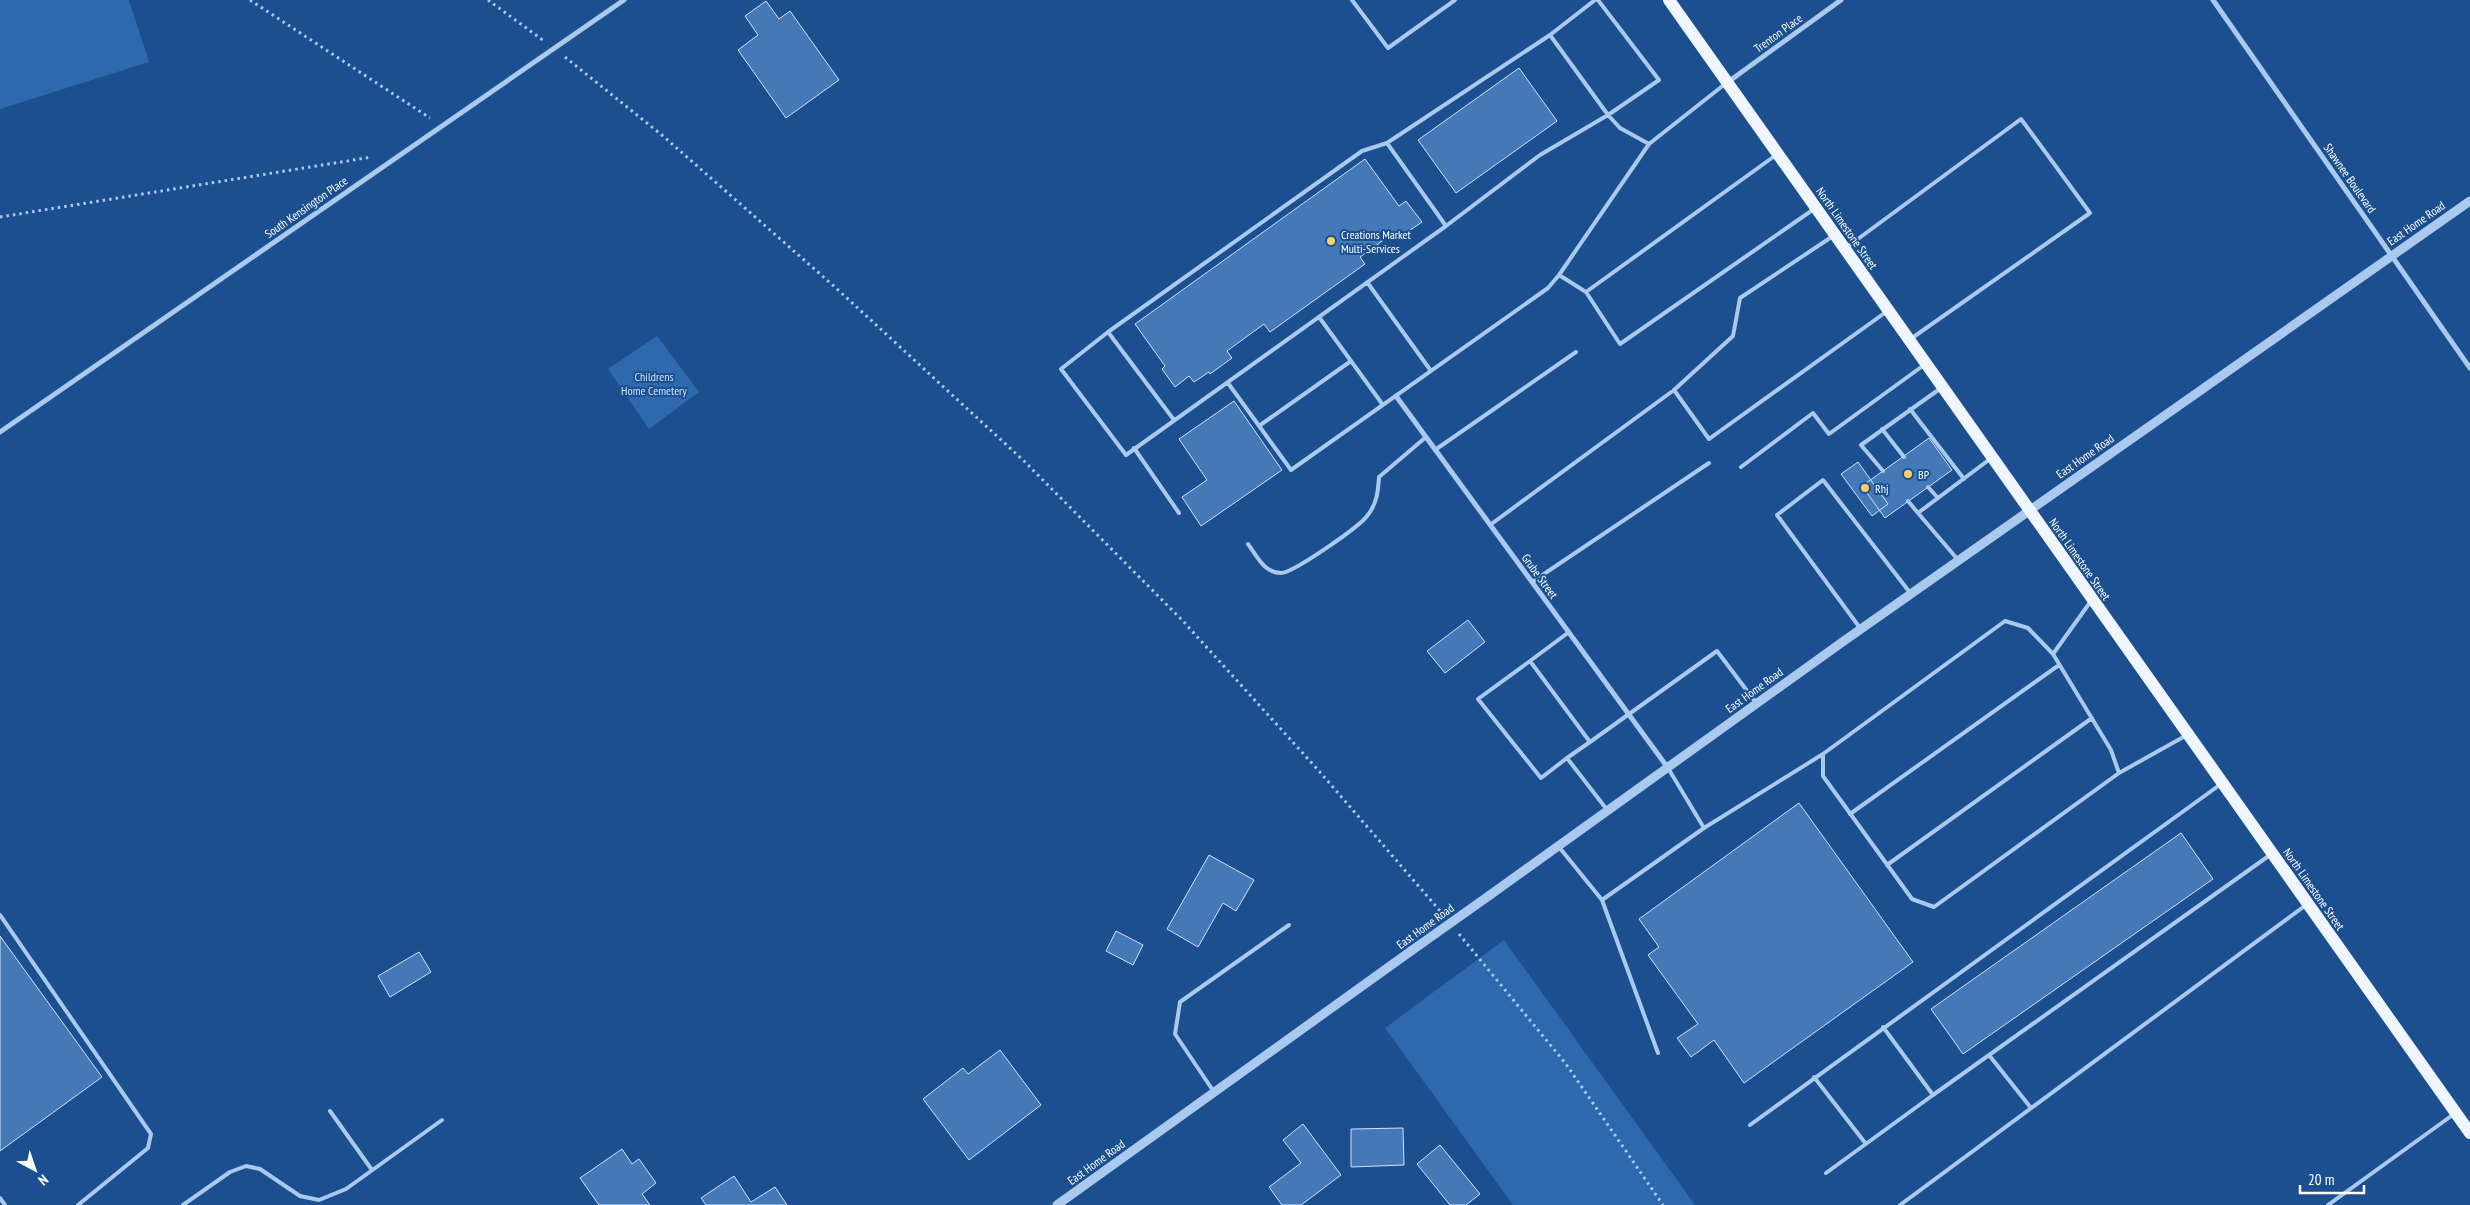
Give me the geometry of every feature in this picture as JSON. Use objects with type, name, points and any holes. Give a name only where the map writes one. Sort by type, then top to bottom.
[{"type":"main road","name":"North Limestone Street","points":[[1669,0],[2470,1132]]},
{"type":"street","name":"South Kensington Place","points":[[0,432],[624,0]]},
{"type":"street","name":"Trenton Place","points":[[1727,82],[1841,0]]},
{"type":"street","name":"Shawnee Boulevard","points":[[2213,0],[2470,368]]},
{"type":"street","name":"East Home Road","points":[[1057,1205],[1911,594],[2470,201]]},
{"type":"street","name":"Grube Street","points":[[1396,396],[1668,768]]},
{"type":"lane","points":[[1352,0],[1388,48],[1454,0]]},
{"type":"lane","points":[[1596,0],[1658,80],[1608,115],[1540,155],[1446,226],[1126,455],[1061,369],[1108,332],[1362,151],[1387,143],[1550,35],[1596,0]]},
{"type":"lane","points":[[1550,35],[1608,115],[1620,128],[1649,144]]},
{"type":"lane","points":[[1228,383],[1291,470],[1548,288],[1559,275],[1649,144],[1727,82]]},
{"type":"lane","points":[[1845,248],[2021,119],[2090,213],[1910,340]]},
{"type":"lane","points":[[1387,143],[1446,226]]},
{"type":"lane","points":[[1586,292],[1778,154]]},
{"type":"lane","points":[[1559,275],[1586,292],[1620,344],[1816,208]]},
{"type":"lane","points":[[1490,524],[1674,390],[1733,336],[1740,298],[1835,234]]},
{"type":"lane","points":[[1367,282],[1430,371]]},
{"type":"lane","points":[[1674,390],[1709,439],[1889,310]]},
{"type":"lane","points":[[1319,317],[1383,405]]},
{"type":"lane","points":[[1108,332],[1174,420]]},
{"type":"lane","points":[[1435,450],[1576,352]]},
{"type":"lane","points":[[1259,426],[1351,361]]},
{"type":"lane","points":[[1741,467],[1812,413],[1829,434],[1926,364]]},
{"type":"lane","points":[[1883,471],[1861,444],[1942,387]]},
{"type":"lane","points":[[1910,409],[1964,479]]},
{"type":"lane","points":[[1882,429],[1904,457]]},
{"type":"lane","points":[[1248,544],[1263,567],[1281,573],[1298,568],[1367,517],[1378,499],[1379,477],[1426,437]]},
{"type":"lane","points":[[1134,448],[1180,513]]},
{"type":"lane","points":[[1918,513],[1992,457]]},
{"type":"lane","points":[[1532,582],[1709,463]]},
{"type":"lane","points":[[1861,630],[1777,515],[1823,480],[1911,594]]},
{"type":"lane","points":[[1928,487],[1938,498]]},
{"type":"lane","points":[[1908,501],[1959,561]]},
{"type":"lane","points":[[2053,654],[2092,599]]},
{"type":"lane","points":[[1602,900],[1704,828],[1822,754],[2005,621],[2028,628],[2053,654],[2111,750],[2119,773]]},
{"type":"lane","points":[[1569,632],[1478,699],[1541,778],[1716,651],[1757,704]]},
{"type":"lane","points":[[1530,661],[1590,742]]},
{"type":"lane","points":[[1850,814],[2060,665]]},
{"type":"lane","points":[[1887,865],[2092,718]]},
{"type":"lane","points":[[1822,754],[1823,776],[1887,865],[1912,899],[1934,907],[2119,773],[2188,734]]},
{"type":"lane","points":[[1567,758],[1608,811]]},
{"type":"lane","points":[[1668,768],[1704,828]]},
{"type":"lane","points":[[1750,1125],[2223,783]]},
{"type":"lane","points":[[1558,846],[1602,900],[1658,1053]]},
{"type":"lane","points":[[1826,1174],[1933,1095],[2272,853]]},
{"type":"lane","points":[[1900,1205],[2308,903]]},
{"type":"lane","points":[[0,915],[151,1134],[148,1148],[78,1205]]},
{"type":"lane","points":[[1214,1092],[1175,1034],[1180,1002],[1289,925]]},
{"type":"lane","points":[[1884,1027],[1933,1095]]},
{"type":"lane","points":[[1989,1055],[2031,1108]]},
{"type":"lane","points":[[1814,1077],[1866,1144]]},
{"type":"lane","points":[[330,1111],[372,1170]]},
{"type":"lane","points":[[2328,1205],[2456,1113]]},
{"type":"lane","points":[[183,1205],[230,1172],[246,1166],[260,1169],[300,1196],[320,1200],[346,1189],[442,1120]]},
{"type":"lane","points":[[0,1198],[5,1205]]},
{"type":"path","points":[[250,0],[442,125]]},
{"type":"path","points":[[488,0],[555,49],[670,143],[836,288],[1024,461],[1182,620],[1319,771],[1447,920]]},
{"type":"path","points":[[0,217],[373,157]]},
{"type":"path","points":[[1454,927],[1566,1064],[1664,1205]]},
{"type":"green space","points":[[0,0],[129,0],[149,62],[0,109]]},
{"type":"green space","name":"Childrens Home Cemetery","points":[[657,336],[699,392],[649,429],[608,369]]},
{"type":"green space","points":[[1504,940],[1695,1205],[1513,1205],[1385,1028]]},
{"type":"building","points":[[766,1],[779,19],[790,11],[839,80],[786,118],[738,50],[758,35],[745,16]]},
{"type":"building","points":[[1519,68],[1557,121],[1456,193],[1418,140]]},
{"type":"building","points":[[1365,159],[1399,206],[1406,201],[1422,222],[1396,240],[1392,234],[1360,257],[1365,264],[1270,332],[1264,324],[1227,351],[1232,358],[1210,374],[1209,372],[1194,382],[1189,376],[1175,387],[1162,369],[1165,366],[1135,324]]},
{"type":"building","points":[[1234,401],[1282,470],[1201,526],[1182,497],[1207,480],[1179,439]]},
{"type":"building","points":[[1929,438],[1952,470],[1885,518],[1862,486]]},
{"type":"building","points":[[1858,462],[1888,504],[1872,516],[1841,474]]},
{"type":"building","points":[[1468,620],[1485,642],[1445,673],[1427,651]]},
{"type":"building","points":[[1799,803],[1913,962],[1744,1083],[1714,1040],[1691,1057],[1677,1038],[1698,1024],[1648,955],[1659,947],[1639,919]]},
{"type":"building","points":[[2181,833],[2213,879],[1963,1054],[1931,1009]]},
{"type":"building","points":[[1209,855],[1254,880],[1236,911],[1223,903],[1198,947],[1167,929]]},
{"type":"building","points":[[1116,931],[1143,945],[1133,965],[1106,951]]},
{"type":"building","points":[[0,936],[102,1077],[0,1151]]},
{"type":"building","points":[[419,952],[431,972],[390,997],[378,976]]},
{"type":"building","points":[[1000,1050],[1041,1105],[969,1160],[923,1099],[963,1068],[968,1074]]},
{"type":"building","points":[[1303,1124],[1341,1175],[1301,1205],[1282,1205],[1269,1187],[1301,1163],[1283,1140]]},
{"type":"building","points":[[1403,1128],[1404,1165],[1351,1167],[1351,1129]]},
{"type":"building","points":[[1440,1145],[1480,1194],[1466,1205],[1450,1205],[1417,1164]]},
{"type":"building","points":[[622,1149],[632,1164],[639,1159],[656,1183],[642,1194],[650,1205],[599,1205],[580,1178]]},
{"type":"building","points":[[734,1176],[751,1202],[775,1187],[787,1205],[706,1205],[701,1198]]},
{"type":"place","name":"Creations Market Multi-Services","points":[[1331,241]]},
{"type":"place","name":"BP","points":[[1908,474]]},
{"type":"place","name":"Rhj","points":[[1865,488]]}]
